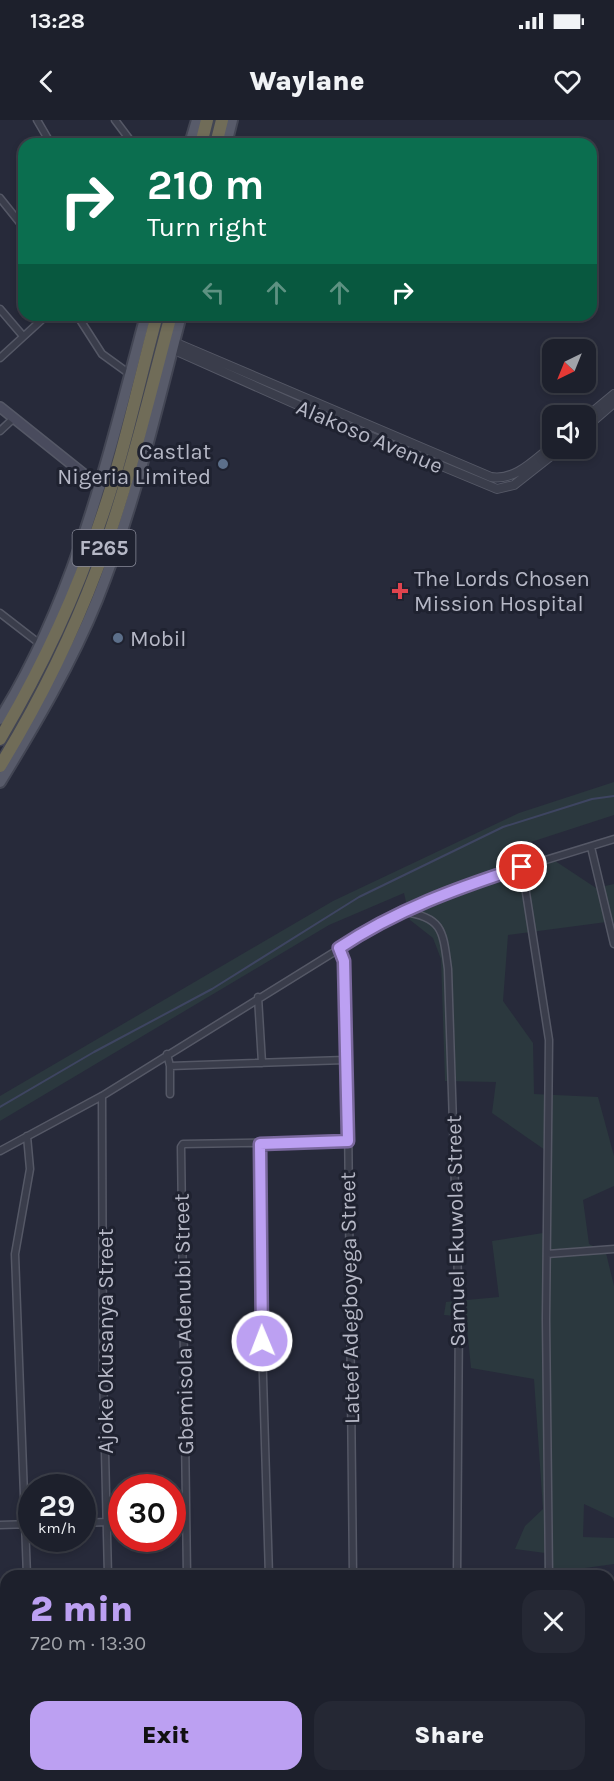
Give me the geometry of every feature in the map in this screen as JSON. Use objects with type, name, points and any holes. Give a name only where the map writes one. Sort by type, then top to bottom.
[{"type":"highway","points":[[202,138],[207,120]]},
{"type":"highway","points":[[218,138],[222,120]]},
{"type":"highway","name":"F265","points":[[0,740],[24,699],[50,634],[86,563],[107,501],[155,321]]},
{"type":"highway","name":"F265","points":[[0,766],[64,647],[82,608],[138,461],[170,321]]},
{"type":"main road","points":[[192,138],[197,120]]},
{"type":"main road","points":[[228,138],[232,120]]},
{"type":"main road","points":[[0,719],[40,644],[50,634],[100,487],[144,321]]},
{"type":"main road","points":[[0,782],[49,699],[97,600],[179,321]]},
{"type":"main road","points":[[0,407],[100,487]]},
{"type":"street","points":[[37,120],[48,138]]},
{"type":"street","points":[[115,120],[128,138]]},
{"type":"street","points":[[0,198],[18,220]]},
{"type":"street","points":[[0,309],[22,336]]},
{"type":"street","points":[[0,358],[40,321]]},
{"type":"street","points":[[81,321],[102,354],[131,375]]},
{"type":"street","name":"Alakoso Avenue","points":[[173,345],[491,477],[511,476],[542,453]]},
{"type":"street","name":"Alakoso Avenue","points":[[173,345],[338,423],[497,489],[514,485],[547,459]]},
{"type":"street","points":[[596,409],[614,394]]},
{"type":"street","points":[[596,419],[614,404]]},
{"type":"street","points":[[0,431],[14,418]]},
{"type":"street","points":[[0,613],[40,644]]},
{"type":"street","points":[[0,1151],[102,1096],[339,948],[403,912],[448,890],[614,838]]},
{"type":"street","points":[[591,847],[614,945]]},
{"type":"street","points":[[522,867],[549,1040],[546,1318],[549,1570]]},
{"type":"street","name":"Samuel Ekuwola Street","points":[[403,912],[427,915],[433,920],[444,944],[448,969],[459,1311],[457,1570]]},
{"type":"street","name":"Lateef Adegboyega Street","points":[[339,948],[344,961],[353,1570]]},
{"type":"street","points":[[258,998],[262,1063]]},
{"type":"street","points":[[167,1054],[170,1066],[170,1094]]},
{"type":"street","points":[[170,1066],[345,1060]]},
{"type":"street","name":"Ajoke Okusanya Street","points":[[102,1096],[103,1369],[108,1570]]},
{"type":"street","points":[[26,1474],[15,1254],[30,1169],[27,1136]]},
{"type":"street","points":[[269,1570],[261,1311],[260,1144],[348,1141]]},
{"type":"street","name":"Gbemisola Adenubi Street","points":[[187,1570],[183,1144],[260,1144]]},
{"type":"street","points":[[547,1254],[614,1249]]},
{"type":"street","points":[[96,1522],[107,1522]]},
{"type":"street","points":[[0,1525],[18,1524]]},
{"type":"street","points":[[27,1570],[28,1552]]},
{"type":"shaded area","points":[[614,782],[614,815],[528,843],[596,888],[614,884],[614,921],[508,935],[503,1001],[533,1043],[534,1094],[598,1097],[614,1156],[614,1186],[583,1200],[589,1244],[606,1253],[614,1286],[614,1518],[584,1504],[583,1537],[614,1538],[614,1564],[585,1568],[585,1570],[544,1570],[545,1553],[515,1549],[525,1526],[543,1509],[534,1379],[471,1368],[466,1317],[444,1315],[446,1302],[499,1297],[492,1241],[543,1233],[545,1150],[492,1113],[496,1082],[445,1081],[441,959],[433,938],[410,920],[404,893],[329,925],[0,1121],[0,1096],[333,901],[519,813]]},
{"type":"waterway","points":[[0,1107],[94,1052],[212,989],[359,897],[503,827],[592,799],[614,796]]},
{"type":"place","name":"Castlat Nigeria Limited","points":[[223,464]]},
{"type":"place","name":"The Lords Chosen Mission Hospital","points":[[400,591]]},
{"type":"place","name":"Mobil","points":[[118,638]]},
{"type":"route","points":[[262,1341],[260,1144],[348,1141],[344,961],[339,948],[381,923],[448,890],[522,867]]}]
